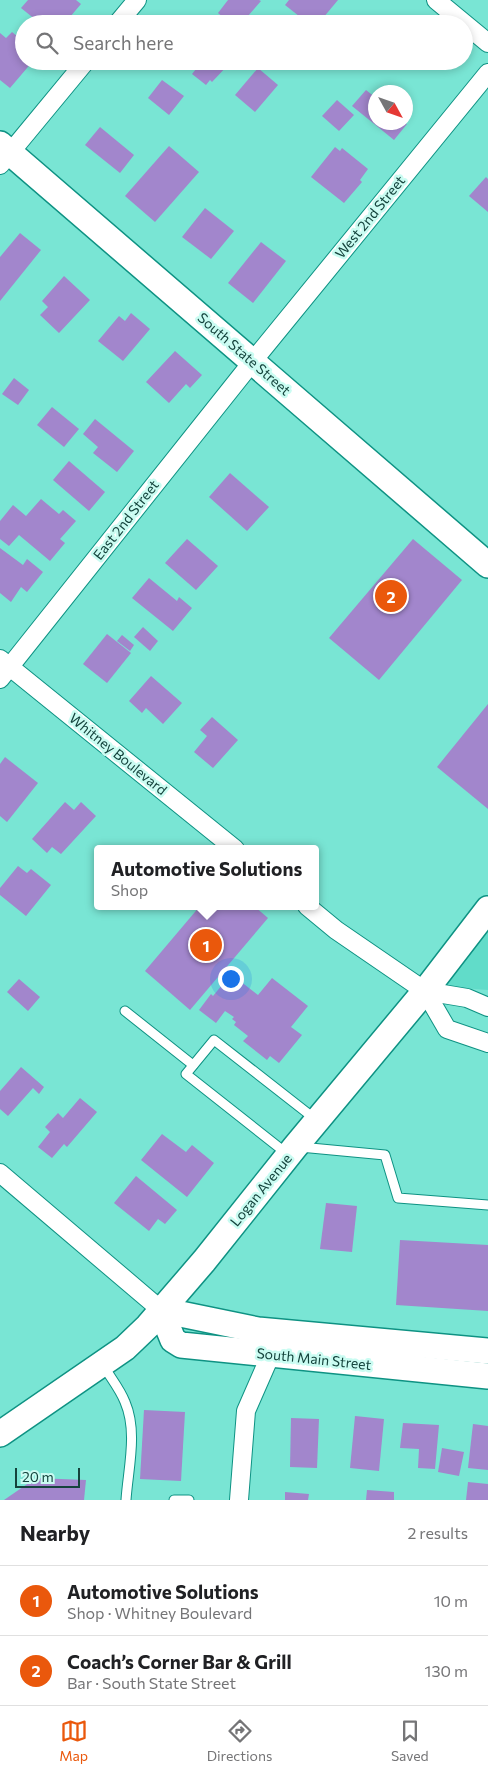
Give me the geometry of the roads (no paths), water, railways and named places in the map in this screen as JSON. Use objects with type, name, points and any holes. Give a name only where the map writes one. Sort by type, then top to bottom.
[{"type":"main road","name":"South State Street","points":[[3,154],[253,361],[488,565]]},
{"type":"main road","name":"Logan Avenue","points":[[0,1434],[125,1348],[161,1310],[204,1261],[292,1151],[425,991],[488,909]]},
{"type":"main road","name":"South Main Street","points":[[161,1310],[258,1330],[488,1351]]},
{"type":"main road","name":"South Main Street","points":[[161,1310],[171,1336],[178,1344],[488,1376]]},
{"type":"street","points":[[124,15],[137,0]]},
{"type":"street","points":[[436,0],[454,15]]},
{"type":"street","points":[[473,31],[488,43]]},
{"type":"street","points":[[3,154],[78,70]]},
{"type":"street","name":"West 2nd Street","points":[[253,361],[488,73]]},
{"type":"street","name":"East 2nd Street","points":[[3,669],[253,361]]},
{"type":"street","name":"Whitney Boulevard","points":[[3,669],[231,845]]},
{"type":"street","points":[[311,910],[336,930],[425,991],[467,998],[488,1007]]},
{"type":"street","points":[[425,991],[447,1029],[488,1043]]},
{"type":"street","name":"South Main Street","points":[[0,1173],[161,1310]]},
{"type":"street","points":[[239,1500],[246,1411],[271,1354]]},
{"type":"lane","points":[[125,1011],[193,1066]]},
{"type":"lane","points":[[317,1121],[214,1040],[186,1074],[292,1151],[385,1155],[398,1198],[488,1205]]},
{"type":"lane","points":[[102,1364],[125,1401],[130,1419],[132,1438],[126,1500]]},
{"type":"lane","points":[[174,1500],[189,1500]]},
{"type":"place","name":"Coach’s Corner Bar & Grill","points":[[391,596]]},
{"type":"place","name":"Automotive Solutions","points":[[206,945]]}]
